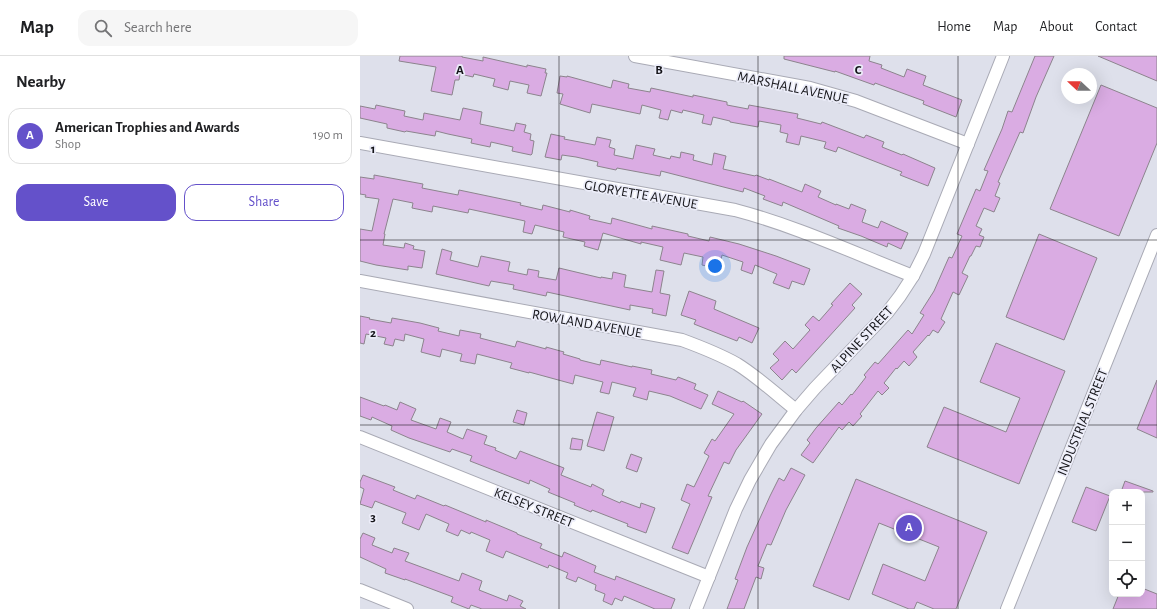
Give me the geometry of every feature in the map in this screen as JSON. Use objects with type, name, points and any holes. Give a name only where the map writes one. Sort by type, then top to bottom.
[{"type":"street","name":"MARSHALL AVENUE","points":[[635,56],[810,88],[856,101],[968,144]]},
{"type":"street","name":"ALPINE STREET","points":[[696,609],[736,509],[750,480],[771,444],[796,410],[815,388],[887,313],[913,276],[924,254],[1003,56]]},
{"type":"street","name":"GLORYETTE AVENUE","points":[[360,143],[735,210],[792,227],[913,276]]},
{"type":"street","name":"INDUSTRIAL STREET","points":[[1007,609],[1157,235]]},
{"type":"street","name":"ROWLAND AVENUE","points":[[360,281],[682,340],[713,352],[738,365],[796,410]]},
{"type":"street","name":"KELSEY STREET","points":[[360,438],[709,577]]},
{"type":"street","points":[[360,590],[407,609]]},
{"type":"building","points":[[400,56],[462,56],[483,61],[483,57],[527,67],[527,65],[546,69],[545,73],[547,73],[541,96],[527,93],[529,85],[510,81],[508,90],[493,86],[495,79],[474,74],[473,77],[460,74],[459,80],[455,80],[452,95],[431,91],[436,67],[399,61]]},
{"type":"building","points":[[784,56],[870,56],[869,61],[882,65],[881,68],[904,77],[907,69],[926,76],[923,85],[962,100],[956,117],[923,104],[924,101],[875,83],[874,85],[835,71],[784,59]]},
{"type":"building","points":[[1035,56],[1054,56],[1036,97],[1023,133],[1020,132],[998,182],[1000,183],[995,196],[1000,198],[994,212],[984,208],[976,226],[982,229],[979,235],[984,237],[980,247],[976,246],[962,273],[968,276],[959,295],[953,292],[941,319],[945,322],[938,333],[933,330],[913,352],[917,357],[909,366],[904,361],[897,369],[896,368],[884,383],[889,388],[882,395],[878,391],[860,414],[862,416],[853,426],[849,422],[842,430],[839,427],[813,463],[801,455],[810,443],[807,440],[816,428],[839,402],[842,405],[851,394],[852,395],[866,377],[864,375],[875,362],[878,364],[908,330],[912,334],[924,315],[920,313],[934,291],[949,257],[952,258],[962,236],[957,234],[976,189],[980,191],[988,171],[984,170],[1002,129],[1008,111],[1012,112]]},
{"type":"building","points":[[1098,56],[1157,56],[1157,81]]},
{"type":"building","points":[[560,76],[567,76],[611,88],[613,80],[629,84],[628,88],[650,92],[651,88],[693,97],[693,95],[727,102],[727,105],[748,109],[749,105],[798,114],[797,118],[821,124],[822,122],[864,138],[866,135],[884,142],[882,147],[902,155],[903,154],[935,168],[928,186],[900,175],[902,172],[838,147],[836,152],[824,148],[826,142],[801,136],[799,145],[786,142],[788,134],[780,132],[781,125],[759,121],[758,127],[713,117],[711,125],[702,123],[704,115],[683,110],[682,113],[671,110],[668,120],[659,118],[661,110],[642,105],[640,114],[592,104],[590,113],[560,104],[563,94],[557,93]]},
{"type":"building","points":[[1101,85],[1157,108],[1157,143],[1119,236],[1050,209],[1093,104],[1097,104],[1097,95]]},
{"type":"building","points":[[376,105],[405,111],[404,116],[423,120],[424,113],[460,120],[463,108],[482,112],[480,124],[514,131],[516,123],[526,125],[524,132],[531,134],[530,140],[534,141],[532,154],[512,151],[513,147],[491,142],[490,147],[471,143],[472,139],[436,131],[435,136],[405,132],[387,128],[387,124],[360,118],[360,106],[375,109]]},
{"type":"building","points":[[551,134],[565,137],[564,139],[595,145],[597,137],[611,140],[609,147],[615,149],[614,155],[633,159],[636,145],[655,149],[653,155],[670,159],[671,156],[680,158],[681,152],[694,155],[693,160],[712,165],[714,153],[726,156],[723,169],[756,175],[802,192],[805,184],[821,191],[818,197],[836,205],[849,209],[851,204],[866,210],[862,222],[878,228],[881,221],[908,233],[901,249],[888,243],[887,247],[838,228],[839,226],[783,202],[782,206],[763,199],[765,196],[744,188],[743,192],[661,171],[660,176],[617,168],[616,170],[597,166],[598,162],[576,157],[562,155],[561,160],[545,157]]},
{"type":"building","points":[[374,175],[423,184],[422,188],[458,195],[459,190],[521,203],[520,205],[542,210],[543,205],[570,212],[570,210],[590,216],[589,219],[611,224],[612,218],[652,229],[652,226],[688,234],[688,236],[709,241],[710,237],[739,244],[810,269],[804,285],[792,281],[789,289],[773,283],[777,274],[755,265],[752,274],[741,270],[743,262],[722,255],[719,269],[702,265],[703,257],[684,253],[681,265],[660,260],[663,247],[641,242],[641,244],[603,233],[598,250],[584,246],[585,242],[563,237],[564,232],[535,225],[532,234],[523,232],[525,221],[469,209],[468,213],[433,206],[432,212],[412,208],[413,203],[393,199],[384,234],[383,245],[404,248],[405,243],[414,246],[413,249],[425,251],[422,268],[408,266],[408,270],[376,265],[360,261],[360,229],[372,231],[379,199],[365,197],[366,195],[360,194],[360,177],[374,179]]},
{"type":"building","points":[[1039,234],[1097,258],[1064,340],[1006,317]]},
{"type":"building","points":[[442,249],[452,252],[450,260],[478,267],[481,256],[510,262],[508,271],[527,275],[528,269],[539,271],[538,277],[556,280],[559,268],[601,278],[612,279],[613,272],[626,275],[624,287],[652,292],[656,270],[664,271],[660,293],[670,295],[666,316],[652,313],[653,309],[630,305],[630,310],[547,292],[546,296],[513,289],[514,285],[491,281],[489,286],[436,274]]},
{"type":"building","points":[[850,283],[862,294],[852,305],[855,308],[796,373],[792,369],[782,380],[770,368],[779,360],[773,354],[785,341],[793,349],[810,330],[805,325],[813,316],[819,321],[833,305],[831,304]]},
{"type":"building","points":[[689,291],[716,301],[714,309],[759,328],[752,343],[739,337],[737,341],[694,324],[696,320],[681,315]]},
{"type":"building","points":[[360,316],[391,323],[392,318],[420,323],[439,328],[438,331],[459,336],[460,330],[481,334],[480,338],[515,347],[517,341],[564,352],[563,354],[600,365],[601,360],[652,370],[651,374],[676,380],[678,377],[696,384],[694,389],[708,395],[701,409],[670,396],[649,391],[647,400],[633,396],[636,388],[612,382],[609,394],[600,392],[603,382],[575,375],[573,384],[510,368],[512,363],[477,354],[475,364],[460,361],[462,354],[442,349],[440,357],[421,352],[424,339],[405,334],[404,341],[395,339],[393,346],[384,344],[386,338],[366,334],[364,344],[360,343]]},
{"type":"building","points":[[996,343],[1065,371],[1019,484],[927,447],[944,407],[1006,432],[1020,398],[980,382]]},
{"type":"building","points":[[1157,380],[1157,438],[1137,429]]},
{"type":"building","points":[[718,391],[742,402],[743,401],[762,414],[736,450],[729,464],[724,462],[708,496],[712,497],[688,554],[672,548],[690,504],[681,500],[687,484],[694,487],[709,456],[704,453],[712,439],[715,441],[734,414],[712,404]]},
{"type":"building","points":[[360,397],[397,410],[400,402],[416,409],[411,420],[436,429],[440,418],[451,422],[447,432],[463,439],[467,429],[487,436],[484,444],[496,448],[495,450],[516,459],[520,451],[564,468],[561,475],[591,487],[592,484],[604,490],[602,495],[620,503],[621,501],[640,508],[641,503],[655,508],[646,533],[627,526],[628,524],[592,510],[591,512],[574,505],[575,503],[548,492],[550,489],[530,480],[529,484],[470,461],[472,456],[452,449],[450,452],[409,438],[391,430],[392,426],[372,417],[371,420],[360,416]]},
{"type":"building","points":[[517,410],[527,413],[524,425],[513,422]]},
{"type":"building","points":[[597,412],[614,417],[604,451],[587,446]]},
{"type":"building","points":[[572,438],[583,440],[581,450],[570,449]]},
{"type":"building","points":[[631,454],[642,458],[637,472],[626,468]]},
{"type":"building","points":[[791,468],[805,475],[786,510],[771,545],[767,544],[758,566],[764,568],[761,579],[756,577],[744,609],[727,609],[738,580],[735,579],[747,547],[770,496],[779,478],[784,481]]},
{"type":"building","points":[[363,475],[395,487],[393,490],[415,499],[417,495],[486,522],[486,520],[542,544],[540,548],[562,557],[564,552],[596,566],[594,572],[615,580],[616,576],[675,599],[671,609],[655,609],[624,596],[622,601],[615,598],[612,605],[603,601],[605,594],[595,590],[596,585],[578,577],[576,582],[566,578],[568,573],[549,565],[548,568],[506,551],[503,558],[486,551],[490,540],[471,532],[470,534],[461,530],[458,536],[446,531],[449,524],[426,514],[419,530],[402,523],[406,513],[375,501],[372,508],[360,504],[364,489],[360,487],[360,482]]},
{"type":"building","points":[[856,479],[987,532],[956,609],[934,609],[917,602],[914,609],[909,609],[872,594],[883,564],[925,581],[939,547],[879,523],[849,600],[813,586]]},
{"type":"building","points":[[1125,481],[1153,492],[1145,492],[1145,489],[1122,489]]},
{"type":"building","points":[[1086,487],[1109,496],[1096,531],[1072,522]]},
{"type":"building","points":[[363,533],[375,538],[372,545],[392,553],[394,548],[409,553],[405,561],[459,581],[462,573],[482,581],[479,590],[507,601],[509,595],[523,601],[520,606],[526,609],[482,609],[471,605],[469,609],[451,602],[453,597],[385,573],[386,569],[360,557],[360,539]]},
{"type":"building","points":[[1145,589],[1157,594],[1157,609],[1113,609],[1118,597],[1145,597]]},
{"type":"place","name":"American Trophies and Awards","points":[[909,528]]}]
